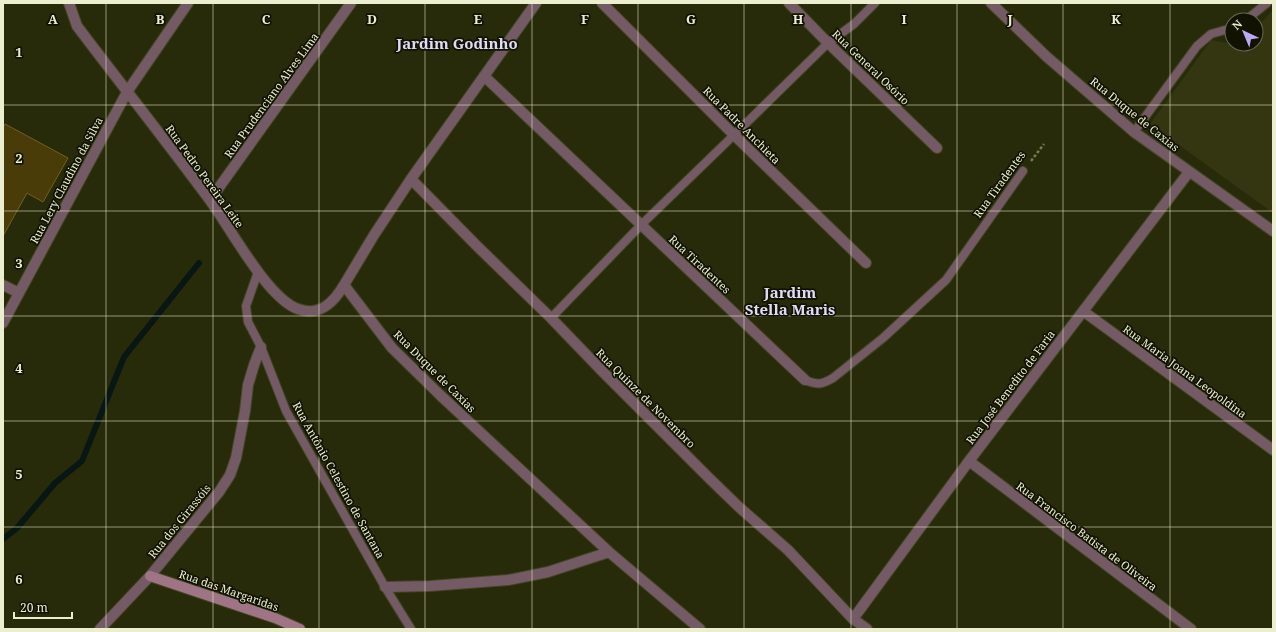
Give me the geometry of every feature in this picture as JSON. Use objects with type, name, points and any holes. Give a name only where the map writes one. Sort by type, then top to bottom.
[{"type":"street","name":"Rua Pedro Pereira Leite","points":[[69,3],[77,26],[210,200],[258,272],[272,289],[296,309],[307,312],[319,310],[329,305],[337,297],[344,286]]},
{"type":"street","name":"Rua Lery Claudino da Silva","points":[[3,323],[127,92],[188,3]]},
{"type":"street","name":"Rua Prudenciano Alves Lima","points":[[210,200],[351,3]]},
{"type":"street","points":[[344,286],[374,234],[411,179],[536,3]]},
{"type":"street","name":"Rua Padre Anchieta","points":[[602,3],[734,135],[866,263]]},
{"type":"street","name":"Rua General Osório","points":[[789,3],[828,43],[937,148]]},
{"type":"street","name":"Rua Duque de Caxias","points":[[991,3],[1047,57],[1134,132],[1273,231]]},
{"type":"street","name":"Rua Tiradentes","points":[[484,76],[805,380]]},
{"type":"street","name":"Rua José Benedito de Faria","points":[[853,619],[969,461],[1189,172]]},
{"type":"street","name":"Rua Quinze de Novembro","points":[[411,179],[709,478],[740,508],[788,550],[853,619],[867,629]]},
{"type":"street","points":[[3,285],[19,294]]},
{"type":"street","name":"Rua Duque de Caxias","points":[[344,286],[398,353],[440,396],[609,552],[700,629]]},
{"type":"street","name":"Rua Maria Joana Leopoldina","points":[[1083,311],[1273,450]]},
{"type":"street","name":"Rua dos Girassóis","points":[[100,629],[150,576],[219,492],[230,475],[236,458],[245,412],[248,385],[261,347]]},
{"type":"street","name":"Rua Francisco Batista de Oliveira","points":[[969,461],[1191,629]]},
{"type":"street","points":[[385,587],[430,586],[508,580],[548,572],[609,552]]},
{"type":"street","name":"Rua das Margaridas","points":[[150,576],[275,618],[300,629]]},
{"type":"lane","points":[[551,318],[641,225],[828,43],[854,24],[875,3]]},
{"type":"lane","points":[[1256,12],[1267,3]]},
{"type":"lane","points":[[1134,132],[1197,46],[1211,34],[1224,30]]},
{"type":"lane","name":"Rua Tiradentes","points":[[805,380],[815,384],[824,383],[833,378],[883,338],[946,280],[1023,171]]},
{"type":"lane","name":"Rua Antônio Celestino de Santana","points":[[258,272],[246,306],[248,322],[261,347],[286,411],[385,587],[411,629]]},
{"type":"path","name":"Rua Tiradentes","points":[[1023,171],[1044,144]]},
{"type":"shaded area","points":[[1273,10],[1273,213],[1150,124],[1211,40],[1224,42],[1224,52],[1264,52],[1264,20]]},
{"type":"building","points":[[5,124],[68,158],[43,202],[27,193],[3,236],[3,128]]},
{"type":"waterway","points":[[3,539],[17,528],[55,483],[82,461],[124,357],[199,263]]},
{"type":"district","name":"Jardim Godinho","points":[[457,43]]},
{"type":"district","name":"Jardim Stella Maris","points":[[790,300]]}]
